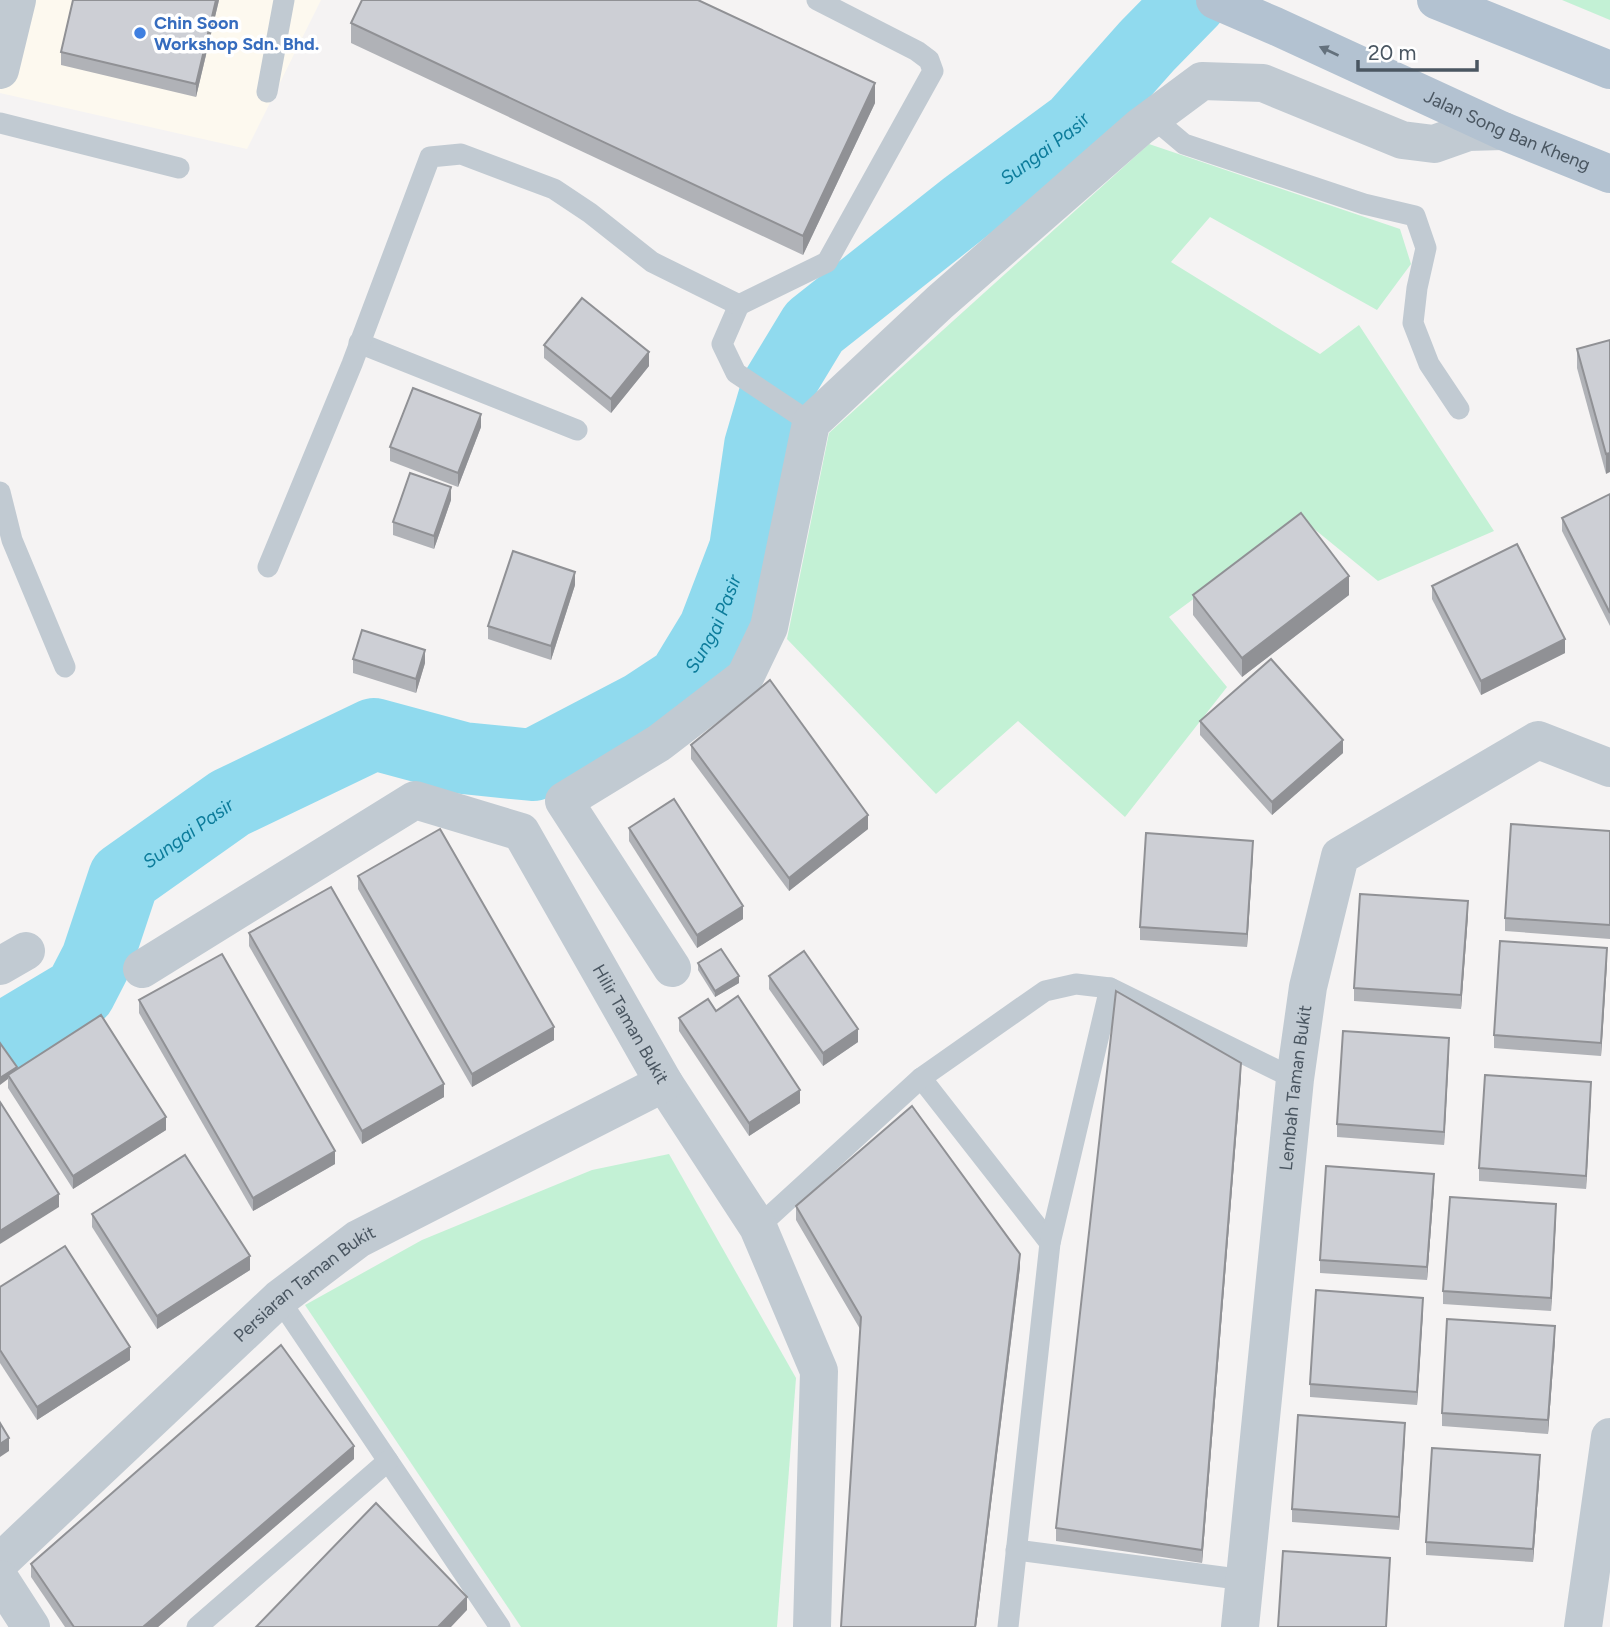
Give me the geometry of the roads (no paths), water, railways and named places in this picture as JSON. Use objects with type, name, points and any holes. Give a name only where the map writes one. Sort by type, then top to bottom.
[{"type":"main road","name":"Jalan Song Ban Kheng","points":[[1215,0],[1503,131],[1610,174]]},
{"type":"main road","points":[[1436,0],[1610,70]]},
{"type":"street","points":[[0,71],[17,0]]},
{"type":"street","points":[[671,968],[564,801],[659,743],[746,677],[769,627],[806,420],[1140,127],[1202,81],[1263,83],[1402,140],[1434,144],[1468,132],[1503,131]]},
{"type":"street","name":"Lembah Taman Bukit","points":[[1240,1627],[1295,1079],[1308,987],[1340,856],[1538,740],[1610,768]]},
{"type":"street","name":"Hilir Taman Bukit","points":[[142,969],[415,800],[521,832],[663,1083],[758,1227],[819,1371],[812,1627]]},
{"type":"street","name":"Persiaran Taman Bukit","points":[[0,1562],[279,1299],[358,1239],[663,1083]]},
{"type":"street","points":[[1583,1627],[1610,1437]]},
{"type":"street","points":[[0,1579],[31,1627]]},
{"type":"lane","points":[[267,92],[284,0]]},
{"type":"lane","points":[[806,420],[736,373],[722,344],[739,305],[827,262],[933,71],[929,60],[917,51],[817,0]]},
{"type":"lane","points":[[1153,117],[1184,144],[1364,204],[1415,216],[1426,248],[1413,323],[1429,364],[1459,409]]},
{"type":"lane","points":[[0,122],[179,169]]},
{"type":"lane","points":[[268,567],[359,343],[430,157],[461,154],[554,189],[590,213],[652,262],[739,305]]},
{"type":"lane","points":[[359,343],[577,430]]},
{"type":"lane","points":[[0,492],[12,540],[65,667]]},
{"type":"lane","points":[[758,1227],[921,1078],[1045,991],[1076,984],[1110,988],[1295,1079]]},
{"type":"lane","points":[[1008,1627],[1050,1242],[1110,988]]},
{"type":"lane","points":[[921,1078],[1050,1242]]},
{"type":"lane","points":[[279,1299],[500,1627]]},
{"type":"lane","points":[[198,1627],[388,1461]]},
{"type":"lane","points":[[1016,1550],[1245,1580]]},
{"type":"waterway","name":"Sungai Pasir","points":[[0,1040],[80,992],[97,959],[124,878],[230,803],[374,734],[463,758],[533,765],[642,708],[683,681],[714,630],[745,549],[760,446],[777,388],[814,327],[967,206],[1076,126],[1192,0]]},
{"type":"place","name":"Chin Soon Workshop Sdn. Bhd.","points":[[140,33]]}]
